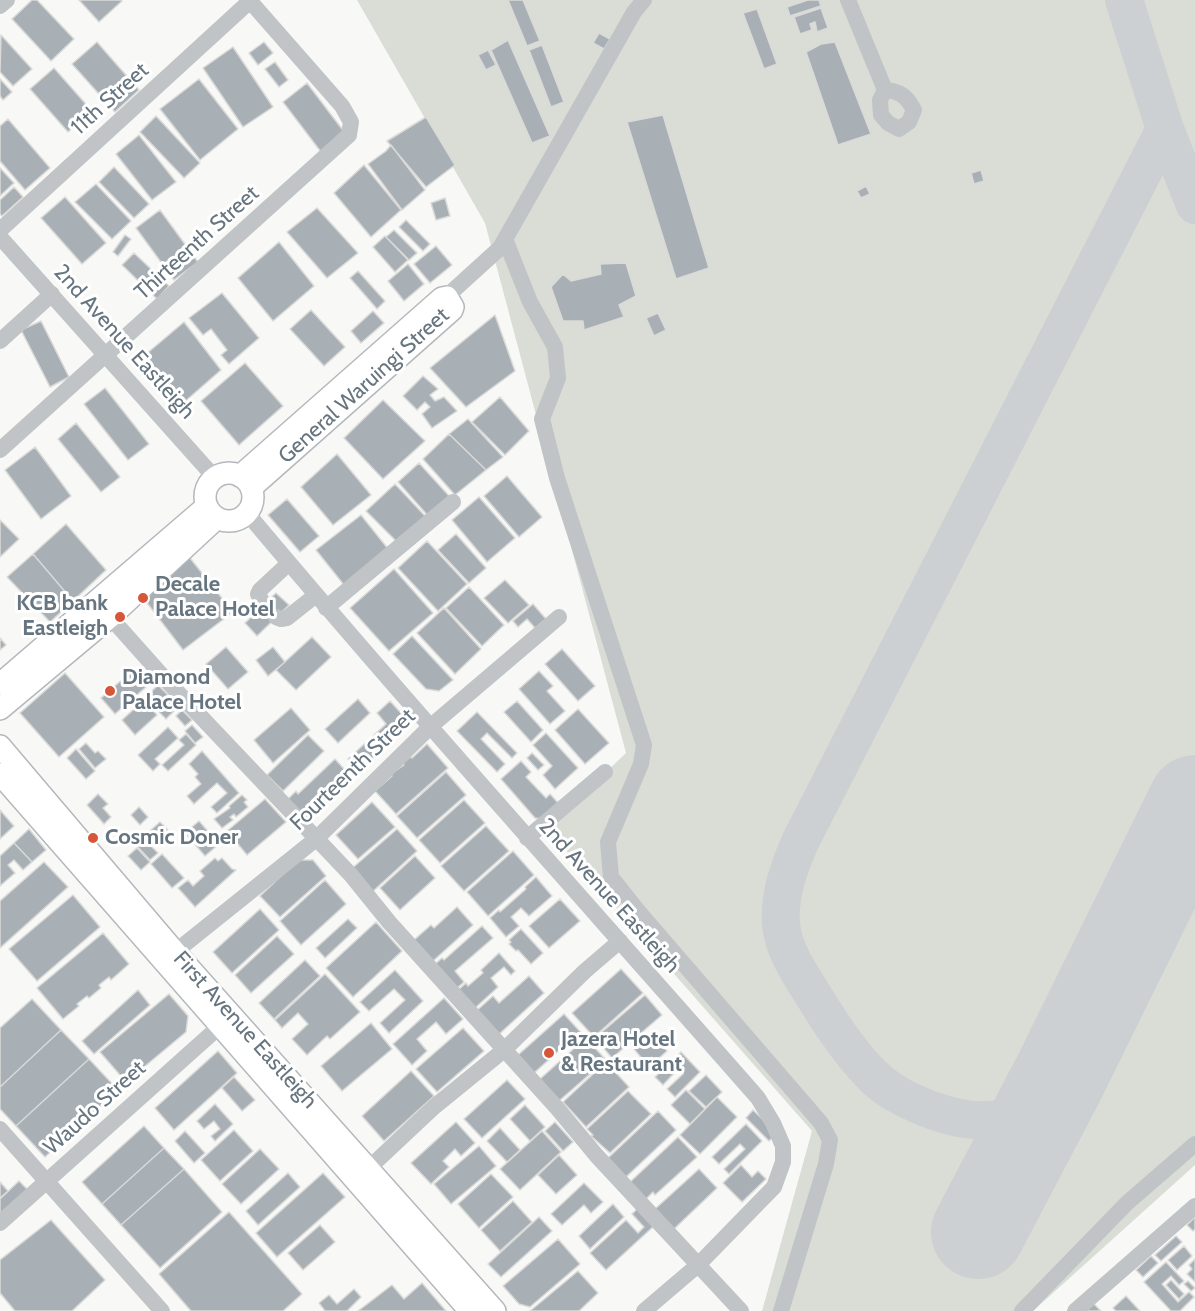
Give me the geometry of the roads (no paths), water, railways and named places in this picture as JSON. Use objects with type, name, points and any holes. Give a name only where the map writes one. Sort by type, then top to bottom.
[{"type":"main road","name":"General Waruingi Street","points":[[246,482],[452,310],[453,306],[446,297]]},
{"type":"main road","points":[[227,473],[246,482],[253,501],[247,513],[233,521],[212,512],[206,491],[209,483],[227,473]]},
{"type":"main road","points":[[0,709],[110,617],[212,512]]},
{"type":"main road","points":[[0,684],[212,512]]},
{"type":"main road","name":"First Avenue Eastleigh","points":[[0,746],[176,952],[495,1311]]},
{"type":"main road","name":"First Avenue Eastleigh","points":[[0,774],[470,1311]]},
{"type":"street","points":[[0,6],[7,0]]},
{"type":"street","points":[[446,297],[500,248],[616,42],[644,0]]},
{"type":"street","points":[[848,0],[885,90]]},
{"type":"street","name":"Thirteenth Street","points":[[0,450],[349,135],[351,122],[342,106],[250,1]]},
{"type":"street","name":"11th Street","points":[[0,230],[250,1]]},
{"type":"street","name":"2nd Avenue Eastleigh","points":[[0,237],[215,478]]},
{"type":"street","points":[[505,239],[530,302],[555,347],[558,378],[542,419],[557,478],[644,745],[641,764],[608,842],[611,877],[821,1123],[830,1140],[826,1164],[781,1311]]},
{"type":"street","points":[[0,341],[52,294]]},
{"type":"street","points":[[276,617],[281,620],[287,618],[321,601],[453,502]]},
{"type":"street","name":"2nd Avenue Eastleigh","points":[[247,513],[527,838],[758,1098],[773,1123],[783,1146],[783,1162],[774,1187],[699,1265],[644,1311]]},
{"type":"street","points":[[264,605],[259,599],[260,590],[289,563]]},
{"type":"street","points":[[110,617],[167,681],[351,875],[389,922],[596,1155],[741,1311]]},
{"type":"street","name":"Fourteenth Street","points":[[176,952],[316,839],[431,726],[559,617]]},
{"type":"street","points":[[527,838],[605,772]]},
{"type":"street","points":[[369,1168],[435,1107],[504,1050],[585,971],[620,941]]},
{"type":"street","name":"Waudo Street","points":[[0,1223],[220,1026]]},
{"type":"street","points":[[0,1129],[162,1311]]},
{"type":"street","points":[[1022,1311],[1127,1203],[1195,1144]]},
{"type":"street","points":[[1075,1311],[1195,1206]]},
{"type":"place","name":"Decale Palace Hotel","points":[[143,598]]},
{"type":"place","name":"KCB bank Eastleigh","points":[[120,617]]},
{"type":"place","name":"Diamond Palace Hotel","points":[[110,691]]},
{"type":"place","name":"Cosmic Doner","points":[[93,838]]},
{"type":"place","name":"Jazera Hotel & Restaurant","points":[[549,1053]]}]
